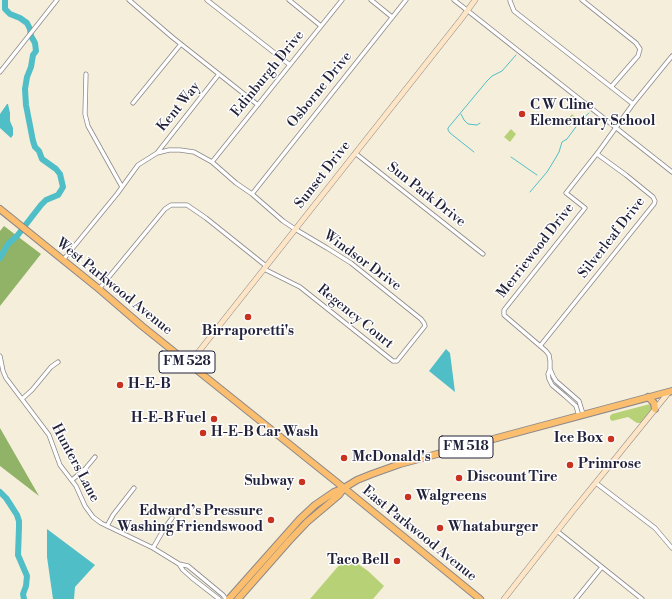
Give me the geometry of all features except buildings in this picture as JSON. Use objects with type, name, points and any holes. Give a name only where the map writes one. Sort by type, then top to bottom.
[{"type":"main road","name":"West Parkwood Avenue","points":[[0,210],[344,488]]},
{"type":"main road","name":"FM 518","points":[[229,599],[300,519],[315,505],[334,492],[372,474],[399,464],[671,390]]},
{"type":"main road","points":[[648,397],[654,403],[655,409]]},
{"type":"main road","name":"FM 518","points":[[238,599],[307,522],[339,495],[344,488]]},
{"type":"main road","name":"East Parkwood Avenue","points":[[344,488],[480,599]]},
{"type":"street","points":[[1,71],[57,0]]},
{"type":"street","points":[[129,0],[181,44],[258,105]]},
{"type":"street","points":[[207,0],[290,65]]},
{"type":"street","points":[[289,0],[321,26]]},
{"type":"street","name":"Edinburgh Drive","points":[[212,162],[342,0]]},
{"type":"street","points":[[371,0],[392,17]]},
{"type":"street","name":"Osborne Drive","points":[[252,194],[406,0]]},
{"type":"street","points":[[454,0],[672,172]]},
{"type":"street","name":"Sunset Drive","points":[[189,364],[475,0]]},
{"type":"street","points":[[510,0],[514,11],[633,104]]},
{"type":"street","points":[[582,0],[636,43],[640,49],[638,56],[611,87]]},
{"type":"street","points":[[133,103],[181,44]]},
{"type":"street","name":"Merriewood Drive","points":[[540,346],[505,317],[503,313],[506,307],[585,208],[566,193],[597,154],[633,104],[672,56]]},
{"type":"street","points":[[86,74],[85,114],[88,126],[122,187]]},
{"type":"street","name":"Kent Way","points":[[156,153],[219,74]]},
{"type":"street","name":"Windsor Drive","points":[[63,260],[138,165],[156,153],[169,150],[194,152],[212,162],[283,221],[351,263],[412,312]]},
{"type":"street","name":"Sun Park Drive","points":[[356,153],[483,254]]},
{"type":"street","name":"Silverleaf Drive","points":[[540,346],[655,201],[653,197],[626,175],[597,154]]},
{"type":"street","name":"Regency Court","points":[[99,289],[165,209],[171,205],[187,205],[206,218],[265,268],[300,287],[393,361],[397,361],[425,326],[421,319],[412,312]]},
{"type":"street","points":[[540,346],[549,355],[550,369],[548,374],[552,385],[576,406],[581,415]]},
{"type":"street","name":"Hunters Lane","points":[[0,356],[6,378],[49,435],[60,465],[72,480],[89,512],[97,520],[107,526],[153,548],[179,564],[188,566],[226,599]]},
{"type":"street","points":[[22,398],[32,390],[51,367],[58,362]]},
{"type":"street","points":[[550,369],[556,381],[579,401],[581,415]]},
{"type":"street","points":[[504,599],[671,390]]},
{"type":"street","points":[[566,396],[569,392]]},
{"type":"street","points":[[72,480],[85,469],[95,457]]},
{"type":"street","points":[[596,482],[655,528],[672,548]]},
{"type":"street","points":[[107,526],[113,515],[134,488]]},
{"type":"street","points":[[153,548],[172,518]]},
{"type":"street","points":[[557,531],[642,599]]},
{"type":"street","name":"Hunters Lane","points":[[179,564],[192,578],[219,599]]},
{"type":"street","points":[[576,599],[602,567]]},
{"type":"green space","points":[[572,114],[577,119],[570,127],[565,123]]},
{"type":"green space","points":[[511,129],[516,134],[510,142],[504,137]]},
{"type":"green space","points":[[4,226],[41,254],[0,306],[0,231]]},
{"type":"green space","points":[[651,404],[653,408],[641,423],[637,423],[628,417],[612,421],[610,419],[612,414]]},
{"type":"green space","points":[[0,428],[39,496],[0,466]]},
{"type":"green space","points":[[347,556],[368,571],[384,586],[373,599],[310,599]]},
{"type":"water","points":[[7,104],[10,113],[10,121],[13,128],[13,135],[11,138],[0,128],[0,114]]},
{"type":"water","points":[[446,349],[450,353],[455,392],[429,371]]},
{"type":"water","points":[[47,529],[95,565],[75,587],[74,599],[53,599],[47,557]]},
{"type":"waterway","points":[[0,258],[8,244],[17,236],[41,205],[46,200],[58,195],[63,187],[60,174],[56,169],[42,159],[33,141],[26,105],[25,89],[33,55],[36,51],[35,43],[27,23],[10,14],[5,9],[5,0]]},
{"type":"waterway","points":[[474,152],[450,133],[448,128],[487,81],[492,76],[502,71],[516,55]]},
{"type":"waterway","points":[[530,192],[547,172],[559,152],[562,142],[567,139],[581,120],[589,113]]},
{"type":"waterway","points":[[461,114],[468,124],[477,125],[480,123]]},
{"type":"waterway","points":[[511,157],[537,175]]},
{"type":"waterway","points":[[0,492],[10,504],[19,521],[18,555],[27,576],[23,594],[24,599]]},
{"type":"place","name":"C W Cline Elementary School","points":[[522,114]]},
{"type":"place","name":"Birraporetti's","points":[[248,317]]},
{"type":"place","name":"H-E-B","points":[[120,385]]},
{"type":"place","name":"H-E-B Fuel","points":[[214,419]]},
{"type":"place","name":"H-E-B Car Wash","points":[[203,433]]},
{"type":"place","name":"Ice Box","points":[[611,439]]},
{"type":"place","name":"McDonald's","points":[[344,458]]},
{"type":"place","name":"Primrose","points":[[570,465]]},
{"type":"place","name":"Discount Tire","points":[[459,478]]},
{"type":"place","name":"Subway","points":[[302,482]]},
{"type":"place","name":"Walgreens","points":[[408,497]]},
{"type":"place","name":"Edward’s Pressure Washing Friendswood","points":[[271,520]]},
{"type":"place","name":"Whataburger","points":[[440,528]]},
{"type":"place","name":"Taco Bell","points":[[397,561]]}]
